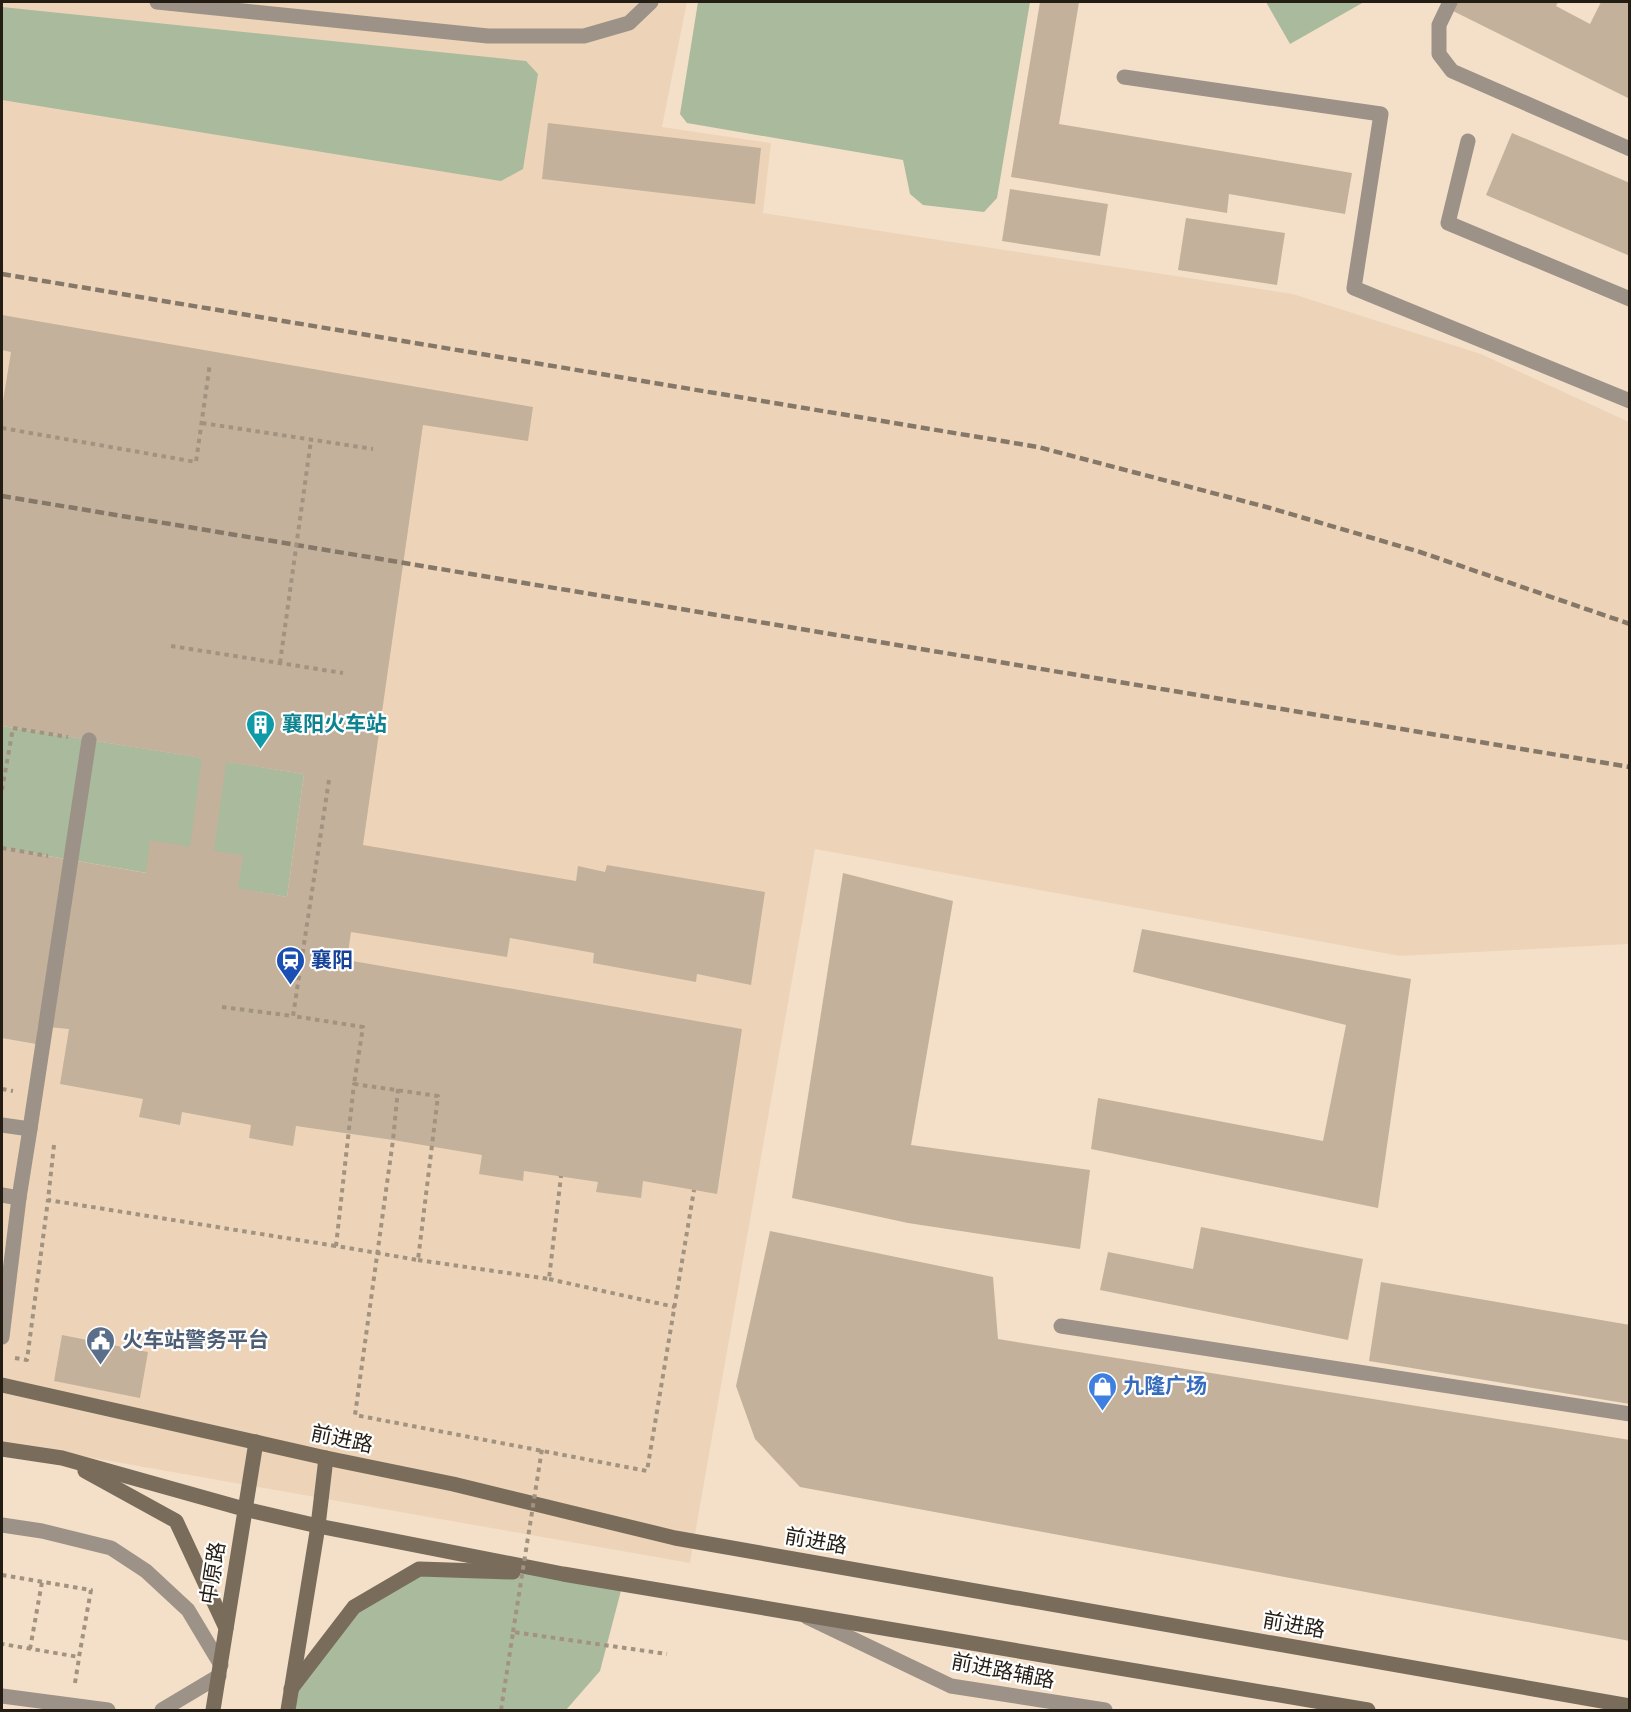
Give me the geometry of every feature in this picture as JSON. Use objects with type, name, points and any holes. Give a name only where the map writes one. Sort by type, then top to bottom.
[{"type":"main road","name":"前进路","points":[[2,1385],[326,1458],[453,1484],[675,1538],[1629,1706]]},
{"type":"main road","name":"中原路","points":[[213,1710],[256,1442]]},
{"type":"main road","points":[[2,1449],[62,1458],[244,1509],[318,1526],[563,1574],[1368,1710]]},
{"type":"main road","points":[[62,1458],[176,1521],[226,1628]]},
{"type":"main road","points":[[288,1710],[318,1526],[326,1458]]},
{"type":"main road","points":[[291,1689],[354,1607],[419,1569],[563,1574]]},
{"type":"street","points":[[157,2],[488,36],[584,36],[630,23],[651,2]]},
{"type":"street","points":[[1450,2],[1439,25],[1439,54],[1452,71],[1629,149]]},
{"type":"street","points":[[1124,77],[1381,114],[1354,288],[1629,401]]},
{"type":"street","points":[[1468,141],[1448,223],[1629,299]]},
{"type":"street","points":[[2,1330],[6,1260],[19,1198],[89,740]]},
{"type":"street","points":[[2,1125],[30,1129]]},
{"type":"street","points":[[2,1195],[19,1198]]},
{"type":"street","points":[[1061,1326],[1629,1414]]},
{"type":"street","points":[[2,1525],[42,1531],[111,1548],[146,1571],[188,1610],[220,1671],[162,1710]]},
{"type":"street","name":"前进路辅路","points":[[799,1614],[951,1686],[1105,1710]]},
{"type":"street","points":[[2,1696],[108,1710]]},
{"type":"path","points":[[2,428],[196,462],[210,363]]},
{"type":"path","points":[[202,423],[373,449]]},
{"type":"path","points":[[280,663],[311,440]]},
{"type":"path","points":[[171,646],[343,673]]},
{"type":"path","points":[[2,790],[13,728],[89,740]]},
{"type":"path","points":[[293,1016],[329,780]]},
{"type":"path","points":[[2,848],[71,860]]},
{"type":"path","points":[[222,1007],[363,1027],[354,1084],[336,1246]]},
{"type":"path","points":[[354,1084],[438,1096],[418,1260]]},
{"type":"path","points":[[2,1089],[35,1094]]},
{"type":"path","points":[[398,1089],[355,1415],[542,1449],[647,1471],[694,1190]]},
{"type":"path","points":[[55,1140],[48,1200],[549,1279],[675,1307]]},
{"type":"path","points":[[549,1279],[561,1176]]},
{"type":"path","points":[[501,1710],[542,1449]]},
{"type":"path","points":[[2,1575],[91,1590],[79,1658],[2,1644]]},
{"type":"path","points":[[30,1649],[42,1582]]},
{"type":"path","points":[[513,1632],[667,1654]]},
{"type":"shaded area","points":[[2,2],[687,2],[662,127],[771,143],[763,213],[1293,294],[1481,354],[1629,422],[1629,944],[1400,956],[815,849],[690,1563],[2,1442]]},
{"type":"green space","points":[[698,2],[1030,2],[997,198],[984,212],[923,205],[910,194],[903,160],[687,123],[680,114]]},
{"type":"green space","points":[[1266,2],[1364,2],[1290,44]]},
{"type":"green space","points":[[2,7],[526,61],[538,74],[523,169],[501,181],[2,100]]},
{"type":"green space","points":[[2,726],[304,774],[287,897],[2,848]]},
{"type":"green space","points":[[419,1569],[563,1574],[623,1583],[600,1671],[566,1710],[288,1710],[291,1689],[354,1607]]},
{"type":"building","points":[[1040,2],[1079,2],[1059,124],[1352,173],[1345,214],[1229,194],[1227,213],[1011,177]]},
{"type":"building","points":[[1456,2],[1558,2],[1556,6],[1590,24],[1601,2],[1630,2],[1630,99],[1451,10]]},
{"type":"building","points":[[548,123],[761,148],[755,204],[542,179]]},
{"type":"building","points":[[1512,133],[1630,183],[1630,256],[1486,195]]},
{"type":"building","points":[[1010,189],[1108,204],[1100,256],[1002,241]]},
{"type":"building","points":[[1186,218],[1285,233],[1277,285],[1178,270]]},
{"type":"building","name":"襄阳火车站","points":[[2,315],[533,407],[528,441],[423,425],[363,845],[576,881],[578,866],[605,872],[607,865],[765,892],[751,985],[697,974],[696,982],[593,963],[594,953],[510,938],[507,957],[351,932],[347,960],[742,1029],[717,1194],[643,1181],[641,1198],[596,1192],[598,1182],[524,1171],[523,1181],[479,1174],[482,1155],[393,1140],[296,1126],[293,1146],[249,1138],[251,1125],[182,1112],[180,1125],[139,1117],[143,1099],[60,1084],[69,1029],[38,1026],[36,1044],[2,1038],[2,848],[146,873],[150,840],[190,847],[202,758],[2,726],[2,407],[11,352],[2,350]],"holes":[[[226,762],[304,774],[287,897],[238,888],[243,855],[214,851]]]},
{"type":"building","points":[[843,873],[953,901],[911,1145],[1090,1170],[1080,1249],[908,1223],[792,1198]]},
{"type":"building","points":[[1142,929],[1411,979],[1378,1208],[1091,1149],[1098,1098],[1323,1141],[1346,1025],[1133,972]]},
{"type":"building","points":[[1201,1227],[1363,1259],[1348,1340],[1100,1290],[1108,1252],[1193,1269]]},
{"type":"building","name":"九隆广场","points":[[770,1231],[993,1277],[998,1339],[1630,1440],[1630,1641],[800,1487],[755,1439],[736,1386]]},
{"type":"building","points":[[1381,1282],[1630,1325],[1630,1404],[1369,1361]]},
{"type":"building","name":"火车站警务平台","points":[[62,1335],[148,1352],[140,1398],[54,1381]]},
{"type":"railway","points":[[2,274],[1038,447],[1270,508],[1420,552],[1630,624]]},
{"type":"railway","points":[[2,496],[1630,767]]},
{"type":"place","name":"襄阳火车站","points":[[261,750]]},
{"type":"place","name":"襄阳","points":[[290,986]]},
{"type":"place","name":"火车站警务平台","points":[[101,1366]]},
{"type":"place","name":"九隆广场","points":[[1102,1412]]}]
